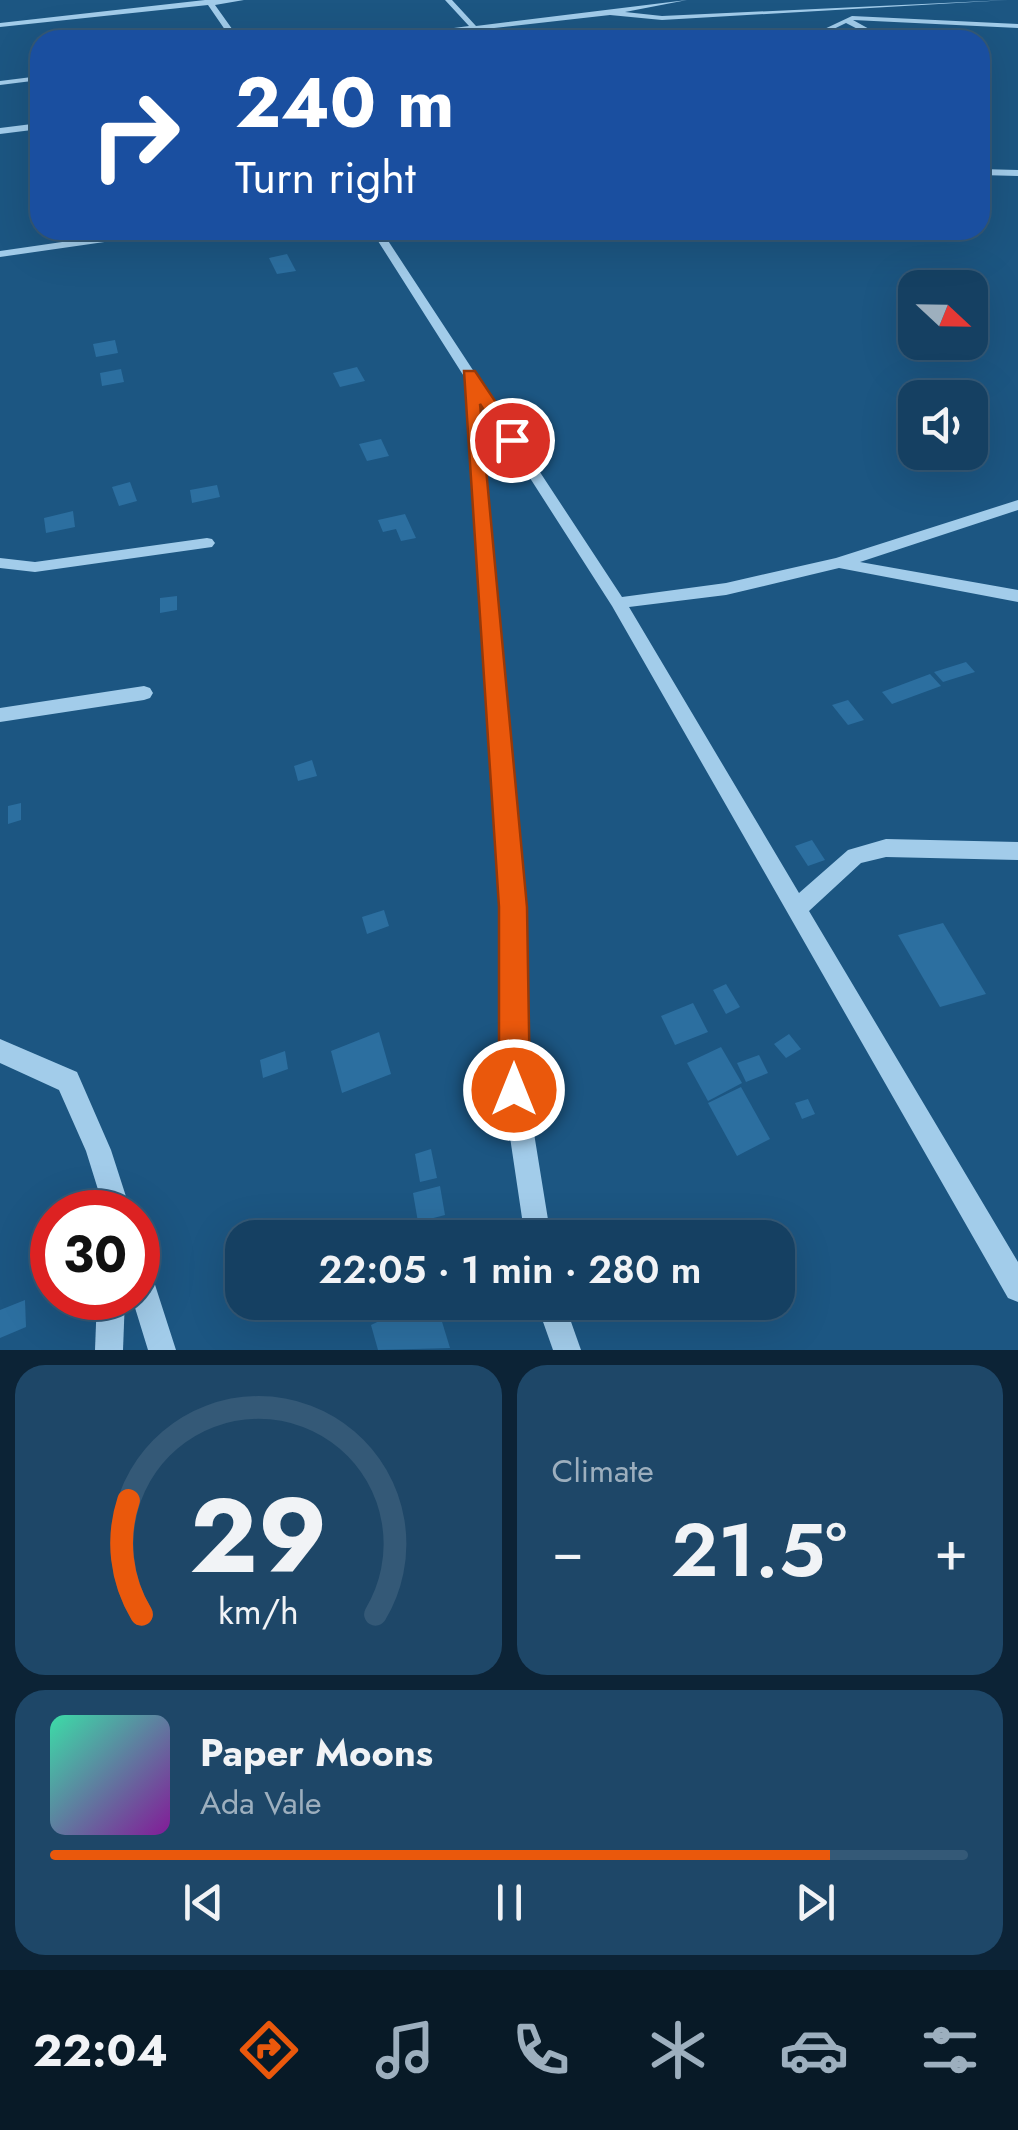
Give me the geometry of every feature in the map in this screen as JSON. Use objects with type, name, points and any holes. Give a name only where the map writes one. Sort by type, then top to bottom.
[{"type":"street","points":[[0,25],[241,0]]},
{"type":"street","points":[[448,0],[474,28]]},
{"type":"street","points":[[610,13],[699,17],[1005,0]]},
{"type":"street","points":[[456,30],[582,17],[680,1],[699,17]]},
{"type":"street","points":[[775,1],[820,9],[868,30]]},
{"type":"street","points":[[208,2],[229,30]]},
{"type":"street","points":[[582,17],[588,4]]},
{"type":"street","points":[[826,30],[849,19],[1018,26]]},
{"type":"street","points":[[0,83],[30,79]]},
{"type":"street","points":[[0,131],[30,127]]},
{"type":"street","points":[[990,172],[1018,173]]},
{"type":"street","points":[[0,254],[93,240]]},
{"type":"street","points":[[383,240],[618,603],[1018,1288]]},
{"type":"street","points":[[470,374],[513,907],[514,1090],[535,1220]]},
{"type":"street","points":[[618,603],[726,589],[839,563],[1018,505]]},
{"type":"street","points":[[0,563],[35,566],[207,543]]},
{"type":"street","points":[[839,563],[1018,596]]},
{"type":"street","points":[[0,714],[144,693]]},
{"type":"street","points":[[798,906],[855,856],[886,848],[1018,851]]},
{"type":"street","points":[[0,1051],[68,1082],[98,1150],[110,1190]]},
{"type":"street","points":[[109,1350],[110,1320]]},
{"type":"street","points":[[153,1320],[162,1350]]},
{"type":"street","points":[[556,1320],[567,1350]]},
{"type":"building","points":[[287,254],[296,271],[277,274],[269,258]]},
{"type":"building","points":[[115,340],[118,353],[96,357],[93,344]]},
{"type":"building","points":[[357,367],[365,381],[340,387],[333,373]]},
{"type":"building","points":[[121,369],[124,382],[102,386],[100,373]]},
{"type":"building","points":[[381,439],[389,456],[367,461],[359,444]]},
{"type":"building","points":[[130,482],[137,501],[119,506],[112,487]]},
{"type":"building","points":[[217,485],[220,497],[192,503],[190,490]]},
{"type":"building","points":[[73,511],[75,527],[46,533],[44,518]]},
{"type":"building","points":[[405,514],[416,538],[401,541],[396,529],[383,532],[378,520]]},
{"type":"building","points":[[177,596],[177,610],[160,613],[160,598]]},
{"type":"building","points":[[966,662],[975,672],[943,682],[934,672]]},
{"type":"building","points":[[930,674],[941,686],[892,704],[882,692]]},
{"type":"building","points":[[848,700],[864,720],[848,725],[832,705]]},
{"type":"building","points":[[312,760],[317,776],[298,781],[294,766]]},
{"type":"building","points":[[21,803],[21,820],[8,824],[8,806]]},
{"type":"building","points":[[812,840],[825,860],[808,866],[795,846]]},
{"type":"building","points":[[384,910],[389,926],[367,934],[362,917]]},
{"type":"building","points":[[943,923],[986,994],[940,1007],[898,935]]},
{"type":"building","points":[[726,984],[740,1007],[726,1014],[713,990]]},
{"type":"building","points":[[693,1003],[708,1032],[675,1045],[661,1016]]},
{"type":"building","points":[[379,1032],[391,1074],[342,1093],[331,1051]]},
{"type":"building","points":[[789,1034],[801,1049],[786,1058],[774,1044]]},
{"type":"building","points":[[721,1047],[742,1083],[708,1101],[687,1063]]},
{"type":"building","points":[[285,1051],[288,1069],[263,1078],[260,1060]]},
{"type":"building","points":[[759,1055],[768,1073],[746,1082],[737,1063]]},
{"type":"building","points":[[741,1087],[770,1139],[737,1156],[708,1103]]},
{"type":"building","points":[[808,1099],[815,1114],[802,1119],[795,1103]]},
{"type":"building","points":[[431,1149],[437,1178],[420,1182],[415,1154]]},
{"type":"building","points":[[440,1186],[445,1215],[418,1220],[413,1193]]},
{"type":"building","points":[[25,1300],[26,1327],[0,1338],[0,1310]]},
{"type":"building","points":[[381,1320],[441,1320],[450,1348],[378,1350],[371,1325]]},
{"type":"route","points":[[512,440],[470,374],[513,907],[514,1090]]}]
